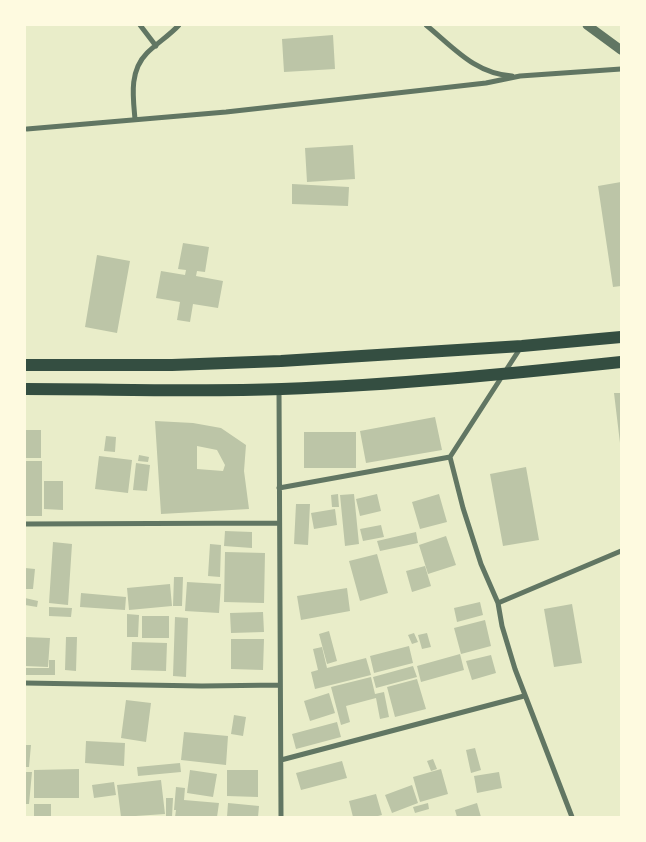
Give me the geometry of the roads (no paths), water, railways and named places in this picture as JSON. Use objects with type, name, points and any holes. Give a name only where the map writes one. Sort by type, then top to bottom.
[{"type":"main road","points":[[25,365],[172,365],[281,361],[522,346],[621,337]]},
{"type":"main road","points":[[25,389],[279,389],[505,374],[621,362]]},
{"type":"street","points":[[140,25],[156,46]]},
{"type":"street","points":[[135,119],[132,92],[136,72],[146,54],[180,25]]},
{"type":"street","points":[[426,25],[471,63],[485,71],[505,76],[621,69]]},
{"type":"street","points":[[587,25],[621,50]]},
{"type":"street","points":[[27,129],[226,112],[486,83],[520,76]]},
{"type":"street","points":[[279,488],[450,457],[522,346]]},
{"type":"street","points":[[279,389],[281,817]]},
{"type":"street","points":[[450,457],[463,508],[481,564],[498,603],[502,626],[524,696],[572,817]]},
{"type":"street","points":[[25,524],[279,523]]},
{"type":"street","points":[[498,603],[621,551]]},
{"type":"street","points":[[25,682],[202,686],[280,685]]},
{"type":"street","points":[[280,760],[524,696]]}]
